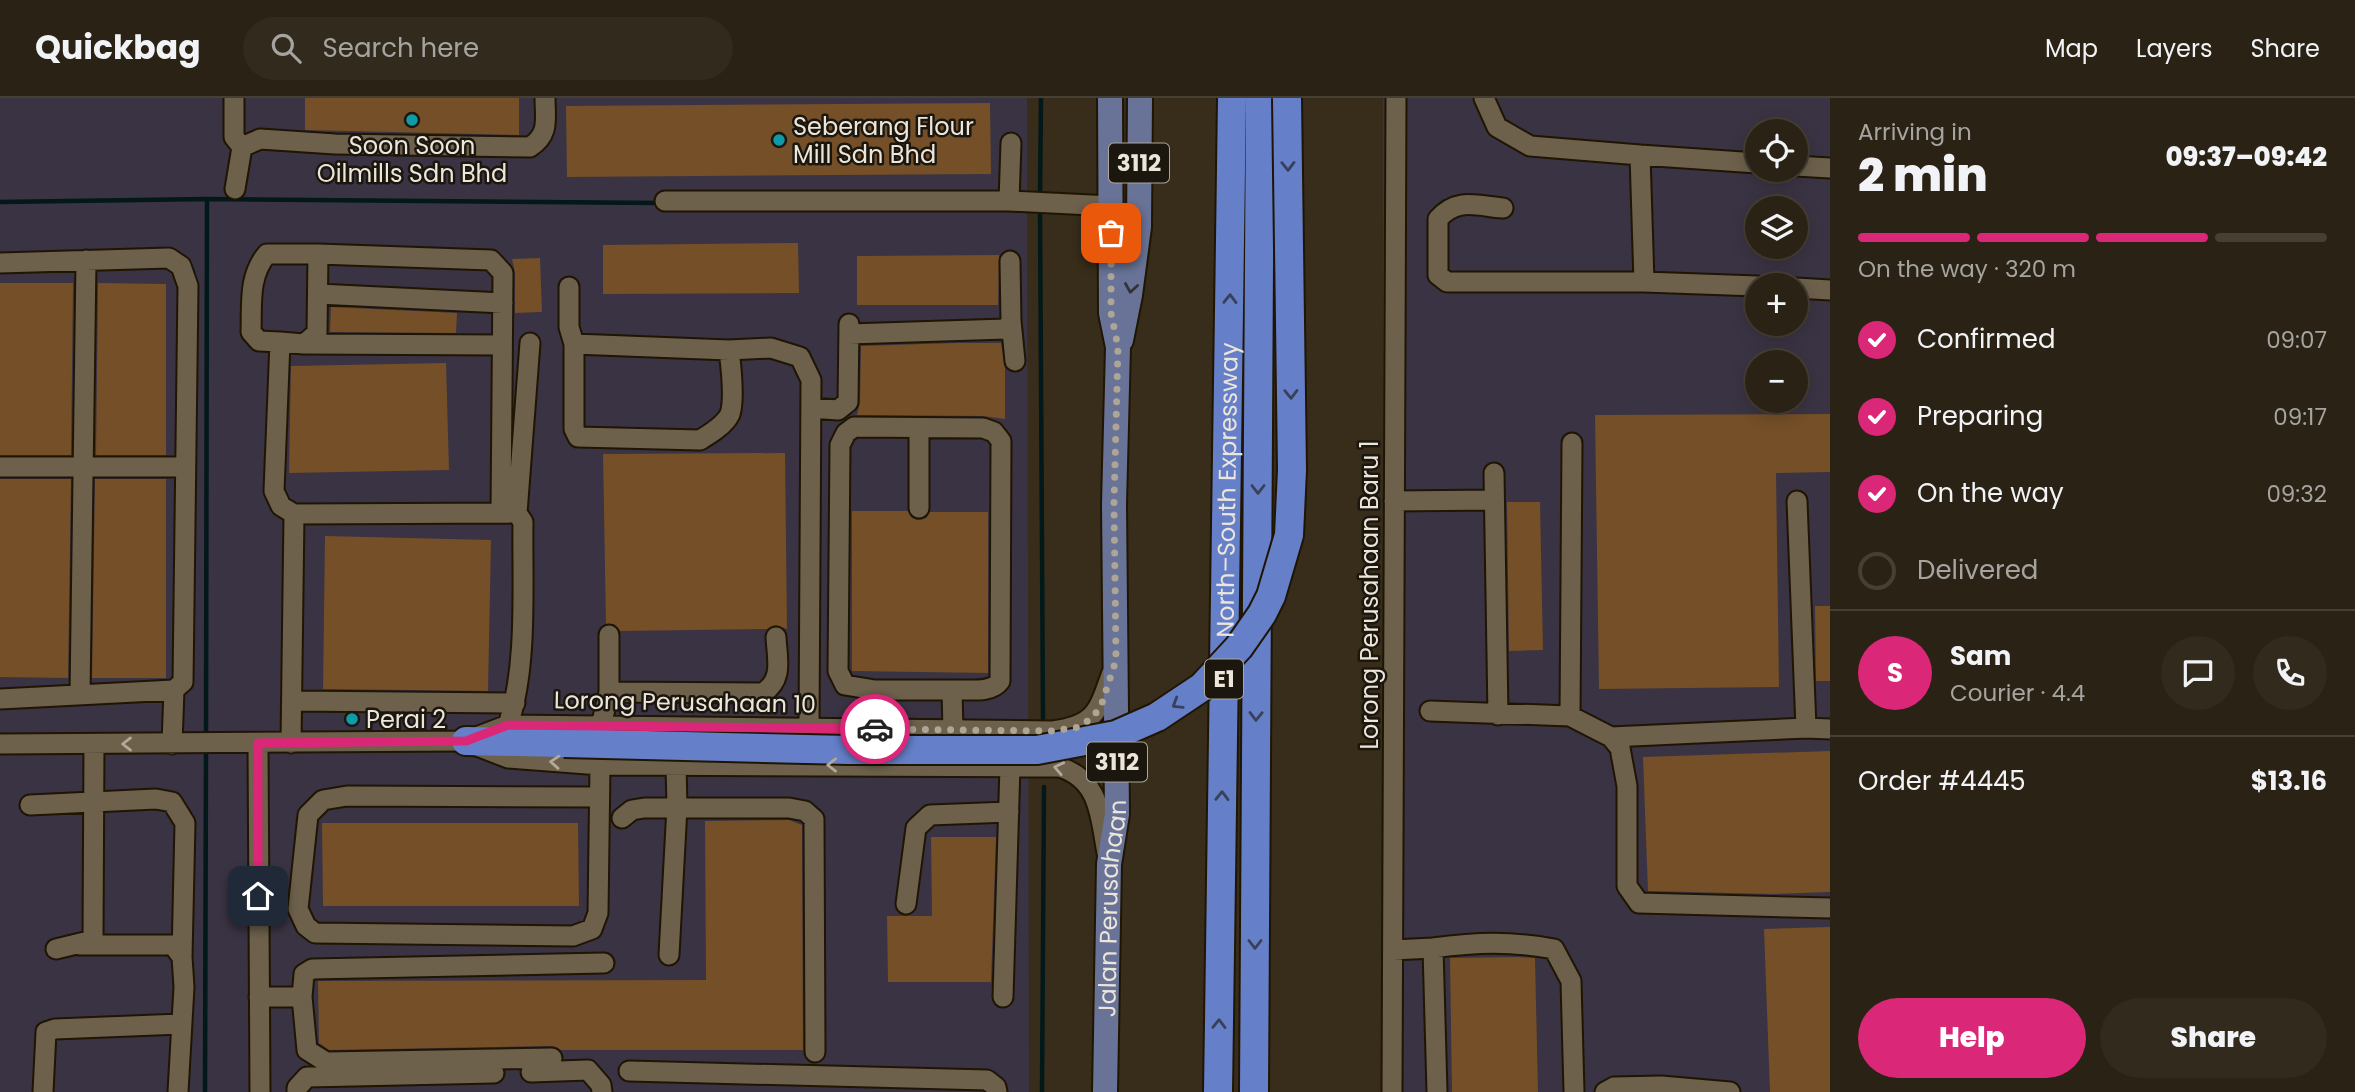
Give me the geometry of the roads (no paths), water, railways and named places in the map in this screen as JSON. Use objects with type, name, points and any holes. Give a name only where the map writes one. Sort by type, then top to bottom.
[{"type":"highway","points":[[1216,98],[1221,121],[1232,144]]},
{"type":"highway","name":"North–South Expressway","points":[[1218,1092],[1232,98]]},
{"type":"highway","name":"North–South Expressway","points":[[1254,1092],[1260,98]]},
{"type":"highway","points":[[466,741],[848,750],[1037,750],[1116,735],[1157,717],[1202,687],[1239,647],[1262,614],[1271,596],[1289,536],[1292,458],[1287,98]]},
{"type":"main road","name":"Jalan Perusahaan","points":[[1104,1087],[1109,864],[1117,814],[1114,503],[1118,347],[1111,313],[1110,98]]},
{"type":"main road","name":"Jalan Perusahaan","points":[[1118,347],[1124,334],[1137,254],[1140,98]]},
{"type":"street","points":[[234,98],[234,137],[242,147],[235,189]]},
{"type":"street","points":[[242,147],[260,139],[335,144],[530,147],[540,141],[545,130],[545,98]]},
{"type":"street","name":"Lorong Perusahaan Baru 1","points":[[1392,1092],[1395,98]]},
{"type":"street","points":[[1484,98],[1497,127],[1530,146],[1745,162]]},
{"type":"street","points":[[1009,201],[1011,143]]},
{"type":"street","points":[[1640,155],[1644,282]]},
{"type":"street","points":[[1808,167],[1830,168]]},
{"type":"street","points":[[665,201],[1009,201],[1111,206]]},
{"type":"street","points":[[1503,208],[1457,204],[1445,210],[1438,219],[1437,275],[1447,282],[1644,282],[1745,286]]},
{"type":"street","points":[[502,345],[304,344],[259,341],[251,332],[257,265],[267,254],[491,260],[503,273],[502,345],[509,513]]},
{"type":"street","points":[[304,344],[317,333],[318,254]]},
{"type":"street","points":[[0,263],[169,258],[181,267],[188,286],[183,682],[174,690],[0,699]]},
{"type":"street","points":[[80,695],[86,260]]},
{"type":"street","points":[[1010,261],[1015,361]]},
{"type":"street","points":[[569,288],[569,327],[574,344],[574,429],[578,437],[700,440],[715,432],[730,414],[733,377],[729,350]]},
{"type":"street","points":[[1808,289],[1830,290]]},
{"type":"street","points":[[317,294],[503,303]]},
{"type":"street","points":[[811,408],[838,410],[848,402],[849,328],[1006,329],[1011,320]]},
{"type":"street","points":[[280,342],[274,491],[281,506],[294,514],[509,513],[523,522],[520,657],[515,703],[508,725]]},
{"type":"street","points":[[509,513],[530,343]]},
{"type":"street","points":[[574,344],[729,350],[771,348],[800,357],[811,380],[809,728]]},
{"type":"street","points":[[854,427],[989,429],[1001,441],[1000,681],[990,689],[952,690],[874,690],[845,685],[838,671],[840,445],[846,433],[854,427]]},
{"type":"street","points":[[919,428],[919,508]]},
{"type":"street","points":[[1570,716],[1572,443]]},
{"type":"street","points":[[0,467],[185,467]]},
{"type":"street","points":[[1494,472],[1498,715]]},
{"type":"street","points":[[1394,501],[1494,500]]},
{"type":"street","points":[[1797,501],[1806,728]]},
{"type":"street","points":[[291,743],[294,514]]},
{"type":"street","points":[[601,726],[609,692],[609,635]]},
{"type":"street","points":[[609,692],[763,693],[773,687],[777,679],[776,637]]},
{"type":"street","name":"Lorong Perusahaan 10","points":[[0,744],[466,741],[508,725],[1053,731],[1079,727],[1092,718],[1101,706],[1116,660]]},
{"type":"street","points":[[172,744],[174,690]]},
{"type":"street","points":[[952,690],[953,731]]},
{"type":"street","points":[[292,701],[515,703]]},
{"type":"street","points":[[1430,711],[1570,716],[1611,737],[1620,748],[1627,786],[1627,886],[1639,903],[1830,908]]},
{"type":"street","points":[[1611,737],[1830,729]]},
{"type":"street","name":"Lorong Perusahaan 10","points":[[466,741],[508,758],[600,765],[1059,767],[1083,778],[1098,807],[1109,864]]},
{"type":"street","points":[[258,743],[260,1092]]},
{"type":"street","points":[[80,945],[93,940],[94,744]]},
{"type":"street","points":[[598,797],[347,796],[323,800],[307,815],[298,909],[306,926],[315,933],[573,936],[592,929],[598,913],[600,765]]},
{"type":"street","points":[[669,955],[677,807],[676,765]]},
{"type":"street","points":[[1003,997],[1010,766]]},
{"type":"street","points":[[30,805],[156,799],[172,802],[185,823],[182,957],[184,987],[178,1092]]},
{"type":"street","points":[[622,818],[632,810],[677,807],[789,808],[805,811],[814,819],[815,1052]]},
{"type":"street","points":[[906,904],[916,828],[930,815],[1009,812]]},
{"type":"street","points":[[1393,950],[1518,942],[1554,949],[1571,981],[1574,1092]]},
{"type":"street","points":[[56,949],[80,945],[173,945],[182,957]]},
{"type":"street","points":[[1433,948],[1437,1092]]},
{"type":"street","points":[[552,1058],[326,1062],[307,1050],[302,997],[304,974],[312,968],[604,963]]},
{"type":"street","points":[[259,998],[302,997]]},
{"type":"street","points":[[43,1092],[46,1032],[55,1029],[181,1024]]},
{"type":"street","points":[[297,1092],[297,1088],[307,1077],[588,1070],[601,1086],[602,1092]]},
{"type":"street","points":[[629,1071],[987,1080],[996,1087],[997,1092]]},
{"type":"street","points":[[1605,1092],[1614,1087],[1661,1086],[1730,1092]]},
{"type":"waterway","points":[[1040,197],[1041,98]]},
{"type":"waterway","points":[[0,202],[207,199],[661,203]]},
{"type":"waterway","points":[[206,738],[207,199]]},
{"type":"waterway","points":[[1040,209],[1043,719]]},
{"type":"waterway","points":[[205,1092],[206,746]]},
{"type":"waterway","points":[[1042,1092],[1044,787]]},
{"type":"place","name":"Soon Soon Oilmills Sdn Bhd","points":[[412,120]]},
{"type":"place","name":"Seberang Flour Mill Sdn Bhd","points":[[779,140]]},
{"type":"place","name":"Perai 2","points":[[352,719]]}]
